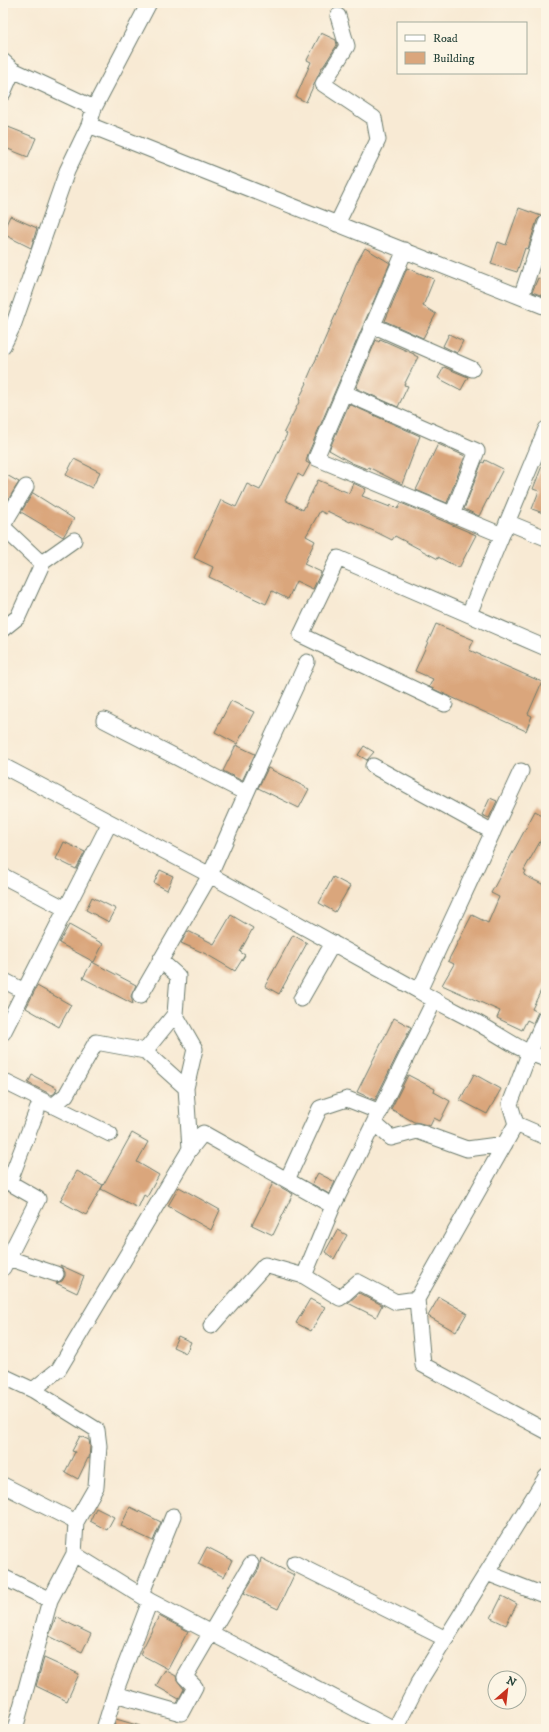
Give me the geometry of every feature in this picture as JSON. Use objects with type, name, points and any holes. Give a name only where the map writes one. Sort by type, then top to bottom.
[{"type":"street","points":[[3,346],[13,326],[67,171],[89,125],[94,108],[149,3]]},
{"type":"street","points":[[337,224],[378,140],[374,118],[322,84],[347,46],[338,16]]},
{"type":"street","points":[[3,93],[8,66],[94,108]]},
{"type":"street","points":[[89,125],[546,307]]},
{"type":"street","points":[[521,297],[546,223]]},
{"type":"street","points":[[404,250],[345,393],[316,458],[452,515],[546,538]]},
{"type":"street","points":[[372,325],[472,369]]},
{"type":"street","points":[[345,393],[477,451],[452,515]]},
{"type":"street","points":[[469,614],[546,429]]},
{"type":"street","points":[[26,487],[3,526],[42,564]]},
{"type":"street","points":[[3,629],[18,617],[42,564],[74,540]]},
{"type":"street","points":[[445,704],[301,635],[338,558],[546,648]]},
{"type":"street","points":[[140,996],[210,875],[246,793],[307,662]]},
{"type":"street","points":[[104,720],[246,793]]},
{"type":"street","points":[[3,766],[109,824],[210,875],[419,991],[434,1001],[483,1026],[529,1054],[546,1059]]},
{"type":"street","points":[[373,766],[493,832]]},
{"type":"street","points":[[419,991],[521,771]]},
{"type":"street","points":[[3,1033],[109,824]]},
{"type":"street","points":[[3,876],[66,909]]},
{"type":"street","points":[[301,1000],[333,943]]},
{"type":"street","points":[[160,960],[178,976],[175,1014],[195,1049],[186,1088],[190,1149],[188,1152]]},
{"type":"street","points":[[3,980],[24,992]]},
{"type":"street","points":[[304,1276],[333,1206],[434,1001]]},
{"type":"street","points":[[145,1051],[175,1014]]},
{"type":"street","points":[[546,1016],[529,1054],[510,1104],[516,1124],[417,1299],[423,1365],[546,1431]]},
{"type":"street","points":[[56,1274],[5,1262],[38,1199],[6,1181],[47,1103],[66,1095],[96,1042],[145,1051],[186,1088]]},
{"type":"street","points":[[3,1081],[110,1134]]},
{"type":"street","points":[[287,1180],[320,1108],[347,1099],[377,1117],[391,1138],[417,1131],[467,1149],[505,1144]]},
{"type":"street","points":[[516,1124],[546,1137]]},
{"type":"street","points":[[34,1390],[58,1369],[188,1152],[203,1133],[333,1206]]},
{"type":"street","points":[[211,1326],[265,1265],[304,1276],[340,1298],[358,1282],[396,1302],[417,1299]]},
{"type":"street","points":[[3,1376],[34,1390],[97,1430],[99,1446],[96,1487],[76,1522],[74,1554],[50,1600],[15,1729]]},
{"type":"street","points":[[74,1554],[145,1598],[394,1729],[419,1682],[546,1477]]},
{"type":"street","points":[[3,1484],[76,1522]]},
{"type":"street","points":[[104,1729],[145,1598],[174,1516]]},
{"type":"street","points":[[294,1563],[446,1639]]},
{"type":"street","points":[[115,1694],[181,1713],[195,1687],[186,1677],[251,1564]]},
{"type":"street","points":[[487,1573],[546,1596]]},
{"type":"street","points":[[3,1577],[50,1600]]},
{"type":"building","points":[[321,33],[336,40],[337,45],[322,67],[306,102],[296,97],[311,62],[307,60]]},
{"type":"building","points":[[3,125],[36,138],[28,157],[3,147]]},
{"type":"building","points":[[519,208],[541,216],[537,220],[528,249],[525,248],[517,272],[491,264],[498,242],[506,245]]},
{"type":"building","points":[[10,216],[37,228],[31,248],[3,234]]},
{"type":"building","points":[[365,248],[390,263],[308,454],[306,462],[310,464],[303,477],[298,474],[285,500],[303,510],[318,480],[349,493],[353,483],[366,489],[362,496],[390,507],[391,505],[398,509],[401,503],[476,535],[459,568],[438,557],[438,559],[395,536],[392,540],[327,511],[326,514],[320,511],[306,536],[315,541],[304,564],[321,572],[313,589],[296,581],[288,599],[272,591],[266,604],[209,577],[213,567],[194,558],[221,500],[236,507],[247,484],[260,490],[287,434],[284,432],[300,400],[299,399],[307,383],[306,382],[349,284],[356,264]]},
{"type":"building","points":[[407,268],[434,279],[423,306],[436,314],[423,338],[385,321]]},
{"type":"building","points":[[538,278],[546,282],[546,297],[532,292]]},
{"type":"building","points":[[449,334],[463,341],[457,353],[443,346]]},
{"type":"building","points":[[380,339],[418,357],[404,385],[408,386],[398,407],[356,388],[376,340],[379,342]]},
{"type":"building","points":[[444,367],[468,377],[461,390],[438,378]]},
{"type":"building","points":[[349,404],[420,436],[402,484],[368,467],[367,469],[352,463],[329,450]]},
{"type":"building","points":[[438,444],[465,456],[447,503],[416,490]]},
{"type":"building","points":[[545,458],[546,514],[532,509],[539,491],[533,489]]},
{"type":"building","points":[[74,459],[100,472],[92,488],[66,475]]},
{"type":"building","points":[[485,460],[503,469],[479,516],[464,509],[482,462],[484,463]]},
{"type":"building","points":[[3,473],[19,482],[3,508]]},
{"type":"building","points":[[33,493],[74,519],[63,537],[21,512]]},
{"type":"building","points":[[436,624],[474,640],[469,650],[542,682],[528,714],[532,716],[526,731],[429,687],[433,679],[415,671]]},
{"type":"building","points":[[231,701],[254,712],[237,744],[215,732]]},
{"type":"building","points":[[236,745],[255,754],[242,781],[223,771]]},
{"type":"building","points":[[364,746],[374,752],[367,760],[358,755]]},
{"type":"building","points":[[268,768],[309,789],[299,808],[258,788]]},
{"type":"building","points":[[490,798],[497,801],[489,818],[482,815]]},
{"type":"building","points":[[535,811],[546,817],[546,831],[524,870],[526,871],[524,875],[546,886],[546,980],[532,1009],[538,1012],[533,1023],[527,1020],[522,1030],[497,1018],[500,1011],[442,985],[454,964],[448,961],[472,915],[488,923],[499,897],[491,893]]},
{"type":"building","points":[[64,842],[85,852],[76,869],[56,859]]},
{"type":"building","points":[[160,870],[173,876],[167,890],[154,883]]},
{"type":"building","points":[[333,877],[350,886],[335,912],[319,903]]},
{"type":"building","points":[[92,897],[116,909],[109,922],[86,910]]},
{"type":"building","points":[[231,915],[253,928],[240,952],[245,955],[235,971],[206,954],[181,943],[188,931],[214,944]]},
{"type":"building","points":[[69,925],[103,944],[94,962],[59,943]]},
{"type":"building","points":[[293,935],[307,943],[279,994],[265,986]]},
{"type":"building","points":[[92,962],[136,985],[131,996],[133,1004],[83,978]]},
{"type":"building","points":[[37,986],[71,1005],[59,1027],[26,1008]]},
{"type":"building","points":[[394,1018],[411,1027],[375,1100],[357,1092]]},
{"type":"building","points":[[474,1074],[501,1089],[487,1114],[460,1100]]},
{"type":"building","points":[[32,1075],[57,1088],[55,1093],[52,1095],[28,1083]]},
{"type":"building","points":[[408,1075],[435,1089],[434,1092],[450,1101],[440,1121],[434,1118],[430,1126],[414,1122],[391,1109]]},
{"type":"building","points":[[132,1133],[148,1142],[137,1162],[159,1175],[147,1197],[144,1195],[138,1208],[101,1189]]},
{"type":"building","points":[[77,1171],[103,1185],[86,1215],[60,1201]]},
{"type":"building","points":[[318,1173],[335,1182],[329,1194],[312,1184]]},
{"type":"building","points":[[273,1183],[293,1194],[273,1235],[252,1225]]},
{"type":"building","points":[[179,1187],[220,1210],[211,1230],[168,1206]]},
{"type":"building","points":[[337,1230],[347,1235],[334,1259],[325,1252]]},
{"type":"building","points":[[60,1265],[84,1276],[77,1293],[56,1283],[62,1281],[65,1276],[65,1272]]},
{"type":"building","points":[[359,1293],[382,1305],[376,1317],[348,1303]]},
{"type":"building","points":[[439,1297],[467,1313],[456,1332],[428,1316]]},
{"type":"building","points":[[310,1299],[325,1307],[311,1331],[296,1323]]},
{"type":"building","points":[[178,1336],[191,1342],[186,1353],[173,1347]]},
{"type":"building","points":[[80,1436],[89,1440],[90,1446],[89,1459],[88,1458],[78,1479],[65,1472],[75,1452],[72,1451]]},
{"type":"building","points":[[130,1507],[161,1522],[153,1541],[121,1526]]},
{"type":"building","points":[[96,1508],[114,1517],[107,1530],[90,1521]]},
{"type":"building","points":[[207,1547],[232,1560],[224,1577],[198,1564]]},
{"type":"building","points":[[261,1558],[294,1575],[278,1609],[244,1593],[259,1569]]},
{"type":"building","points":[[502,1596],[517,1604],[506,1625],[491,1618]]},
{"type":"building","points":[[159,1616],[188,1631],[168,1669],[140,1654]]},
{"type":"building","points":[[56,1617],[91,1634],[82,1652],[49,1636]]},
{"type":"building","points":[[44,1658],[79,1674],[67,1701],[36,1686]]},
{"type":"building","points":[[165,1670],[176,1676],[177,1680],[184,1689],[179,1699],[156,1686]]},
{"type":"building","points":[[116,1719],[140,1726],[140,1729],[113,1729]]}]
